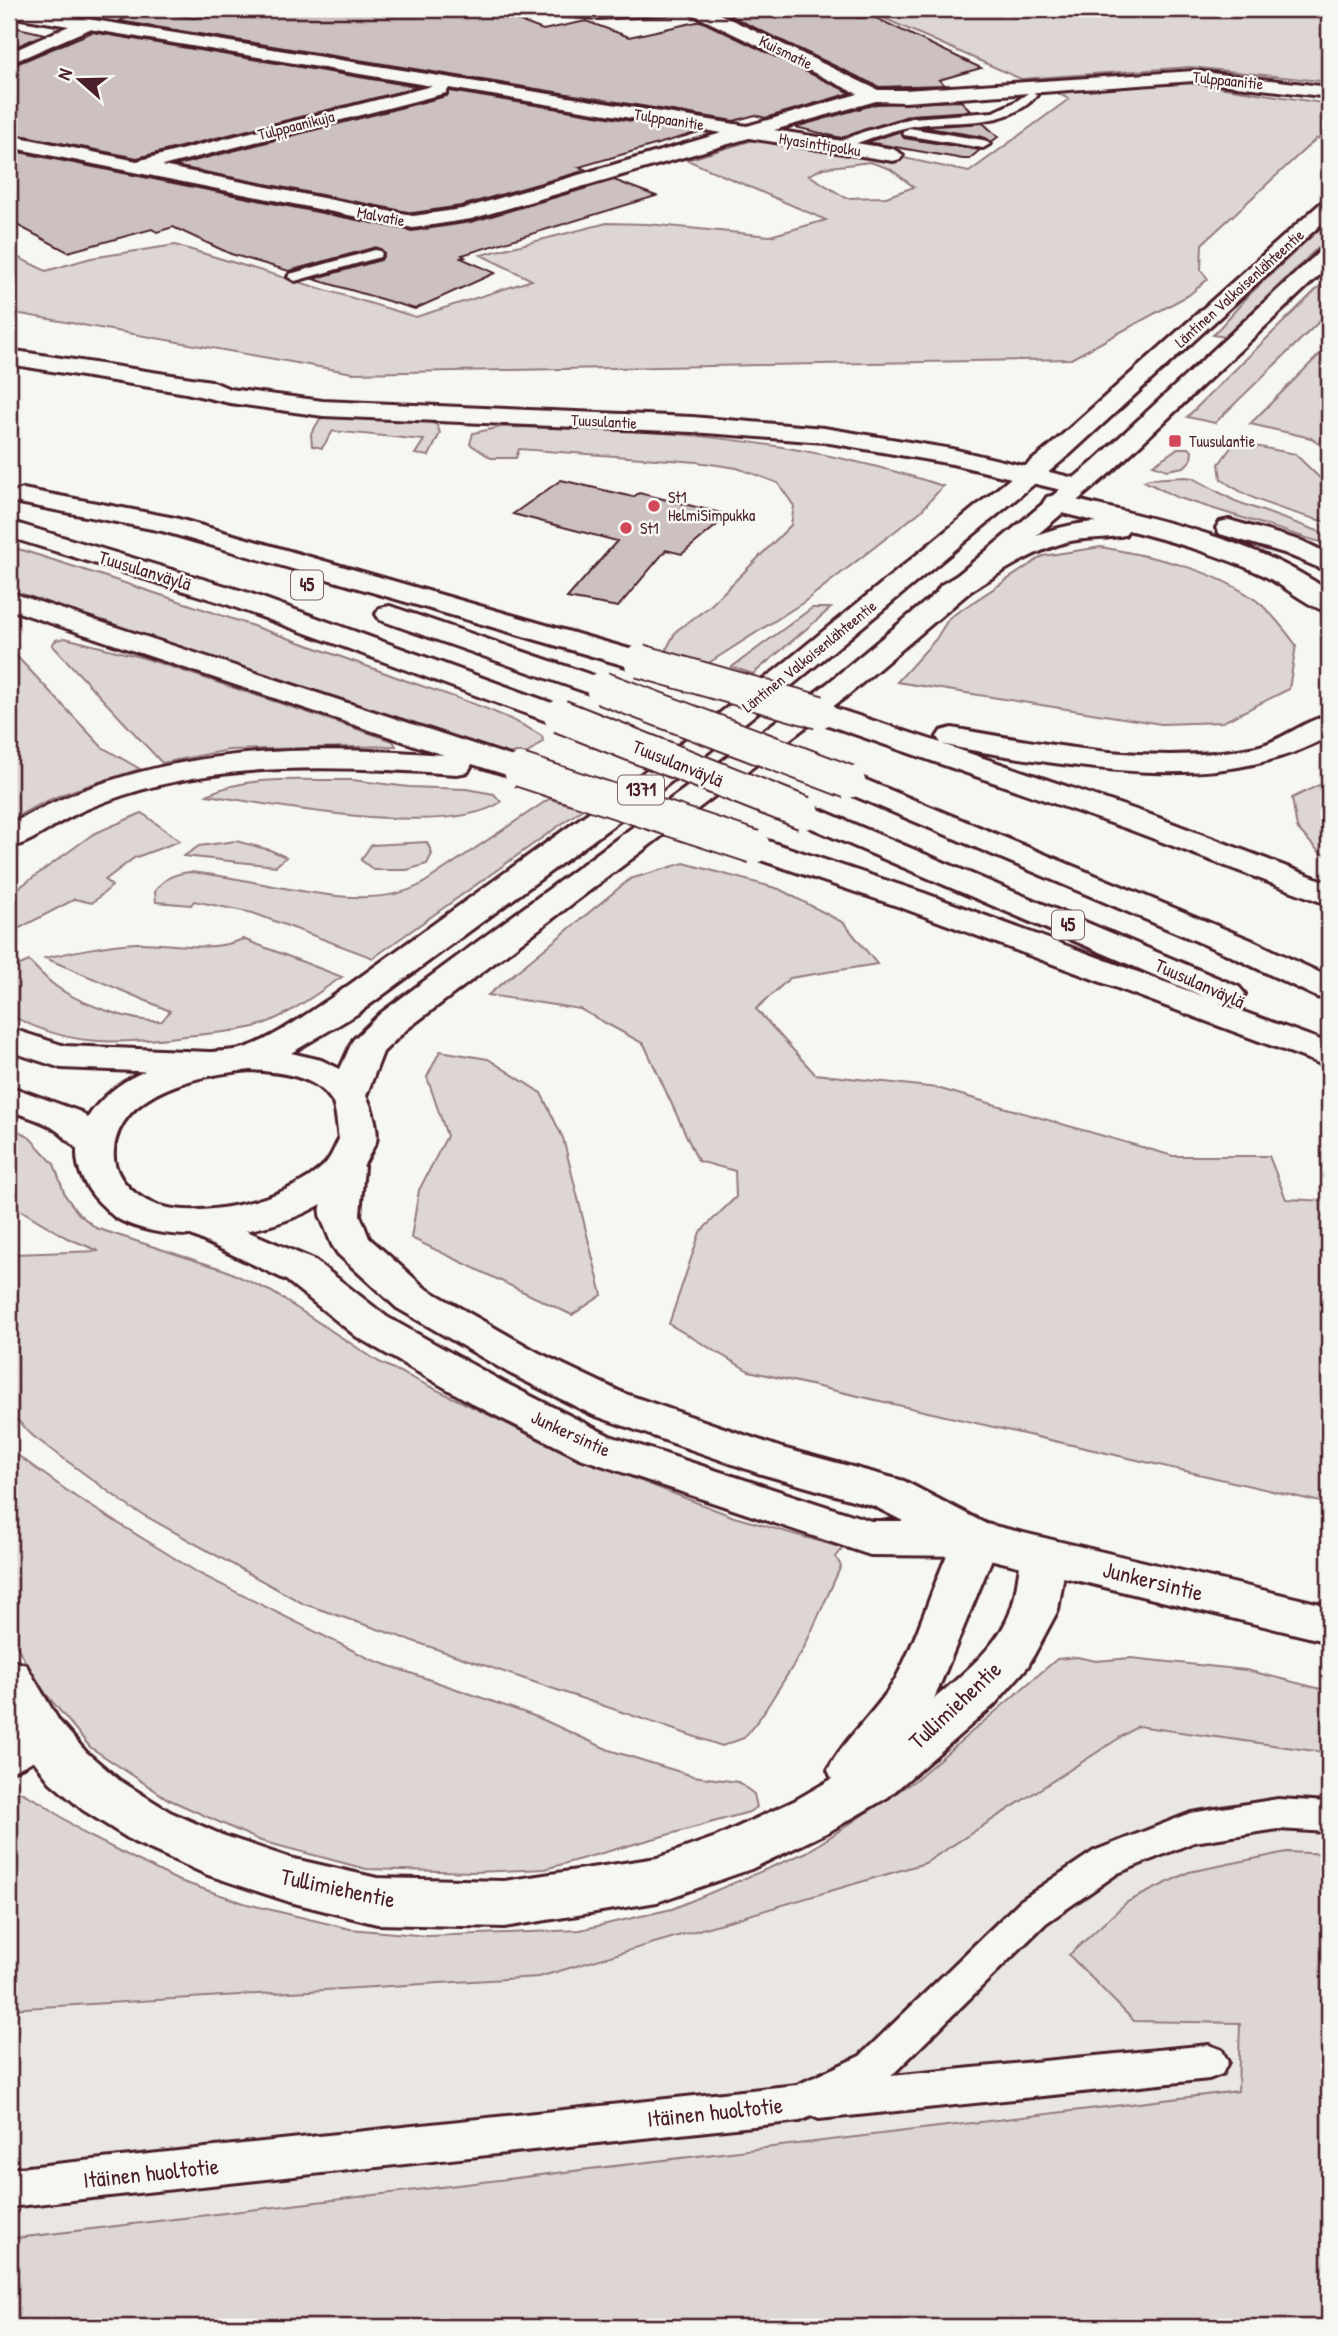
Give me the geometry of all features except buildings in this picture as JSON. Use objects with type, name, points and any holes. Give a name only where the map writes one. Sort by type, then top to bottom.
[{"type":"main road","points":[[536,9],[599,13],[668,9]]},
{"type":"main road","name":"Kuismatie","points":[[696,9],[876,95]]},
{"type":"main road","name":"Tulppaanitie","points":[[9,11],[748,132],[876,95],[905,96],[1183,76],[1329,92]]},
{"type":"main road","points":[[9,59],[87,24]]},
{"type":"main road","name":"Tulppaanikuja","points":[[136,166],[455,85]]},
{"type":"main road","name":"Hyasinttipolku","points":[[748,132],[893,155]]},
{"type":"main road","name":"Malvatie","points":[[9,141],[398,220],[432,221],[464,215],[748,132]]},
{"type":"main road","name":"Läntinen Valkoisenlähteentie","points":[[251,1059],[294,1037],[344,1006],[642,789],[787,675],[1021,483],[1329,206]]},
{"type":"main road","name":"Läntinen Valkoisenlähteentie","points":[[348,1095],[366,1048],[394,1021],[838,689],[1102,467],[1329,255]]},
{"type":"main road","name":"Tuusulantie","points":[[9,358],[186,386],[236,397],[313,407],[749,428],[1021,483],[1078,486],[1293,547],[1329,565]]},
{"type":"main road","name":"Tuusulantie","points":[[1021,483],[1056,503],[1161,533]]},
{"type":"main road","points":[[16,495],[166,524],[898,733],[1254,864],[1329,895]]},
{"type":"main road","name":"Tuusulanväylä","points":[[16,495],[277,575],[603,688],[849,782],[1239,947],[1329,990]]},
{"type":"main road","name":"Tuusulanväylä","points":[[9,528],[236,598],[560,716],[804,813],[1197,980],[1329,1043]]},
{"type":"main road","points":[[951,592],[1028,545],[1052,536],[1104,529],[1161,533],[1217,549],[1275,571],[1317,594],[1329,604]]},
{"type":"main road","points":[[9,600],[912,900],[1329,1056]]},
{"type":"main road","points":[[898,733],[1101,758],[1214,760],[1262,755],[1301,740],[1329,724]]},
{"type":"main road","points":[[9,838],[68,804],[119,785],[186,770],[269,760],[332,757],[520,770]]},
{"type":"main road","points":[[9,1039],[61,1057],[209,1063]]},
{"type":"main road","points":[[209,1063],[176,1072],[146,1085],[121,1102],[104,1123],[95,1145],[95,1165],[103,1184],[119,1201],[141,1214],[170,1222],[203,1226],[265,1213],[312,1195],[345,1167],[358,1142],[359,1118],[348,1095],[335,1083],[308,1069],[275,1060],[251,1059]]},
{"type":"main road","name":"1371","points":[[209,1063],[251,1059]]},
{"type":"main road","points":[[9,1097],[68,1120],[95,1145]]},
{"type":"main road","name":"Junkersintie","points":[[345,1167],[340,1215],[352,1245],[411,1297],[524,1363],[608,1404],[774,1462],[888,1493],[977,1539]]},
{"type":"main road","name":"Junkersintie","points":[[203,1226],[300,1270],[372,1327],[490,1394],[595,1447],[870,1538],[977,1539],[1329,1624]]},
{"type":"main road","name":"Tullimiehentie","points":[[812,1816],[887,1732],[916,1687],[977,1539]]},
{"type":"main road","name":"Tullimiehentie","points":[[9,1679],[25,1747],[68,1767],[93,1788],[152,1827],[208,1853],[290,1880],[377,1901],[504,1904],[657,1880],[733,1853],[812,1816],[870,1782],[977,1690],[1011,1653],[1035,1610],[1044,1555]]},
{"type":"lane","points":[[835,146],[924,120],[1000,116],[1031,95]]},
{"type":"lane","points":[[886,129],[983,144]]},
{"type":"lane","points":[[295,277],[375,254]]},
{"type":"lane","name":"Itäinen huoltotie","points":[[9,2188],[800,2103],[873,2068],[1033,1912],[1106,1862],[1191,1828],[1278,1814],[1329,1817]]},
{"type":"lane","points":[[800,2103],[1209,2062]]},
{"type":"shaded area","points":[[863,9],[1329,9],[1329,82],[1191,67],[1021,79]]},
{"type":"shaded area","points":[[1185,82],[1329,104],[1329,136],[1316,139],[1202,244],[1201,270],[1208,279],[1189,295],[1071,359],[353,373],[9,312],[9,253],[46,271],[91,258],[175,245],[416,317],[532,280],[481,255],[607,223],[648,224],[770,236],[826,220],[687,160],[753,140],[819,151],[890,155],[969,172],[1069,99],[1049,89]],"holes":[[[870,162],[890,169],[914,187],[886,197],[846,198],[809,175],[823,168]]]},
{"type":"shaded area","points":[[1329,220],[1329,237],[1225,337],[1213,335],[1250,294]]},
{"type":"shaded area","points":[[1329,277],[1329,312],[1215,423],[1187,417]]},
{"type":"shaded area","points":[[1329,345],[1329,452],[1311,438],[1250,424]]},
{"type":"shaded area","points":[[336,413],[428,421],[437,425],[440,433],[429,456],[415,454],[424,440],[333,431],[322,448],[312,446],[311,434],[320,419]]},
{"type":"shaded area","points":[[501,427],[669,433],[725,439],[835,457],[943,486],[921,511],[804,602],[707,664],[665,652],[676,631],[709,607],[791,525],[794,506],[778,483],[737,468],[697,462],[519,449],[516,458],[491,458],[470,444],[473,433]]},
{"type":"shaded area","points":[[1235,442],[1295,454],[1329,487],[1329,523],[1259,501],[1221,479],[1219,464]]},
{"type":"shaded area","points":[[1178,448],[1189,448],[1192,451],[1191,460],[1184,467],[1167,470],[1153,465]]},
{"type":"shaded area","points":[[1193,478],[1235,501],[1329,535],[1329,545],[1176,497],[1144,481]]},
{"type":"shaded area","points":[[9,546],[294,640],[467,701],[524,726],[542,736],[543,741],[528,753],[507,753],[484,747],[9,590]]},
{"type":"shaded area","points":[[1101,547],[1182,565],[1221,580],[1257,601],[1296,645],[1289,689],[1223,722],[1161,724],[897,682],[936,639],[949,618],[1043,556]]},
{"type":"shaded area","points":[[812,608],[831,608],[753,674],[732,667]]},
{"type":"shaded area","points":[[65,638],[144,658],[393,741],[396,746],[229,750],[162,763],[52,645],[56,640]]},
{"type":"shaded area","points":[[9,648],[102,747],[140,769],[56,797],[9,822]]},
{"type":"shaded area","points":[[352,780],[409,787],[466,789],[494,794],[501,802],[476,813],[442,818],[402,819],[315,811],[207,795],[223,788],[259,781]]},
{"type":"shaded area","points":[[1329,780],[1329,856],[1320,853],[1297,828],[1292,798]]},
{"type":"shaded area","points":[[549,799],[584,808],[373,958],[253,913],[194,901],[191,905],[156,902],[155,891],[162,883],[174,875],[189,872],[339,896],[370,897],[397,893],[422,884]]},
{"type":"shaded area","points":[[142,813],[180,841],[134,858],[105,880],[112,886],[92,903],[75,899],[14,931],[9,930],[9,895],[93,834]]},
{"type":"shaded area","points":[[236,841],[286,857],[276,866],[184,856],[199,846]]},
{"type":"shaded area","points":[[427,842],[432,854],[427,864],[407,870],[374,870],[361,860],[371,845]]},
{"type":"shaded area","points":[[684,863],[779,889],[844,923],[877,964],[790,978],[756,1009],[815,1074],[937,1088],[1173,1156],[1269,1156],[1286,1199],[1329,1201],[1329,1504],[749,1371],[669,1324],[700,1232],[736,1197],[735,1171],[698,1161],[644,1044],[580,1009],[488,995],[630,879]]},
{"type":"shaded area","points":[[243,939],[342,977],[277,1018],[254,1027],[220,1033],[138,1041],[95,1041],[53,1033],[9,1014],[9,970],[29,961],[53,984],[75,998],[136,1019],[162,1021],[170,1011],[45,958],[124,944],[203,947]]},
{"type":"shaded area","points":[[440,1051],[488,1059],[541,1093],[563,1138],[602,1295],[572,1315],[411,1238],[419,1190],[447,1136],[427,1077]]},
{"type":"shaded area","points":[[9,1125],[30,1138],[54,1164],[65,1195],[78,1213],[96,1228],[225,1270],[272,1292],[379,1362],[561,1450],[734,1517],[843,1548],[836,1557],[841,1566],[803,1650],[762,1715],[744,1738],[722,1746],[304,1604],[131,1508],[33,1436],[9,1412],[9,1249],[14,1254],[99,1251],[67,1238],[9,1203]]},
{"type":"shaded area","points":[[9,1449],[76,1497],[200,1574],[370,1659],[537,1717],[609,1750],[693,1776],[738,1782],[754,1794],[757,1807],[749,1812],[545,1869],[474,1872],[366,1869],[261,1841],[168,1799],[90,1747],[36,1682],[9,1631]]},
{"type":"shaded area","points":[[1077,1657],[1096,1661],[1131,1658],[1246,1670],[1329,1691],[1329,1753],[1138,1726],[925,1863],[539,1977],[9,2009],[9,1793],[21,1792],[42,1803],[85,1834],[177,1880],[247,1904],[350,1929],[428,1936],[580,1930],[672,1909],[807,1852],[914,1781],[1057,1659]]},
{"type":"shaded area","points":[[1151,1672],[1329,1724],[1329,2327],[9,2327],[9,1890],[535,1969],[890,1837]]},
{"type":"shaded area","points":[[1287,1852],[1329,1854],[1329,2327],[9,2327],[9,2239],[1238,2091],[1240,2023],[1134,2021],[1069,1955],[1127,1902],[1189,1872]]},
{"type":"place","name":"Tuusulantie","points":[[1175,441]]},
{"type":"place","name":"St1 HelmiSimpukka","points":[[654,506]]},
{"type":"place","name":"St1","points":[[626,528]]}]
